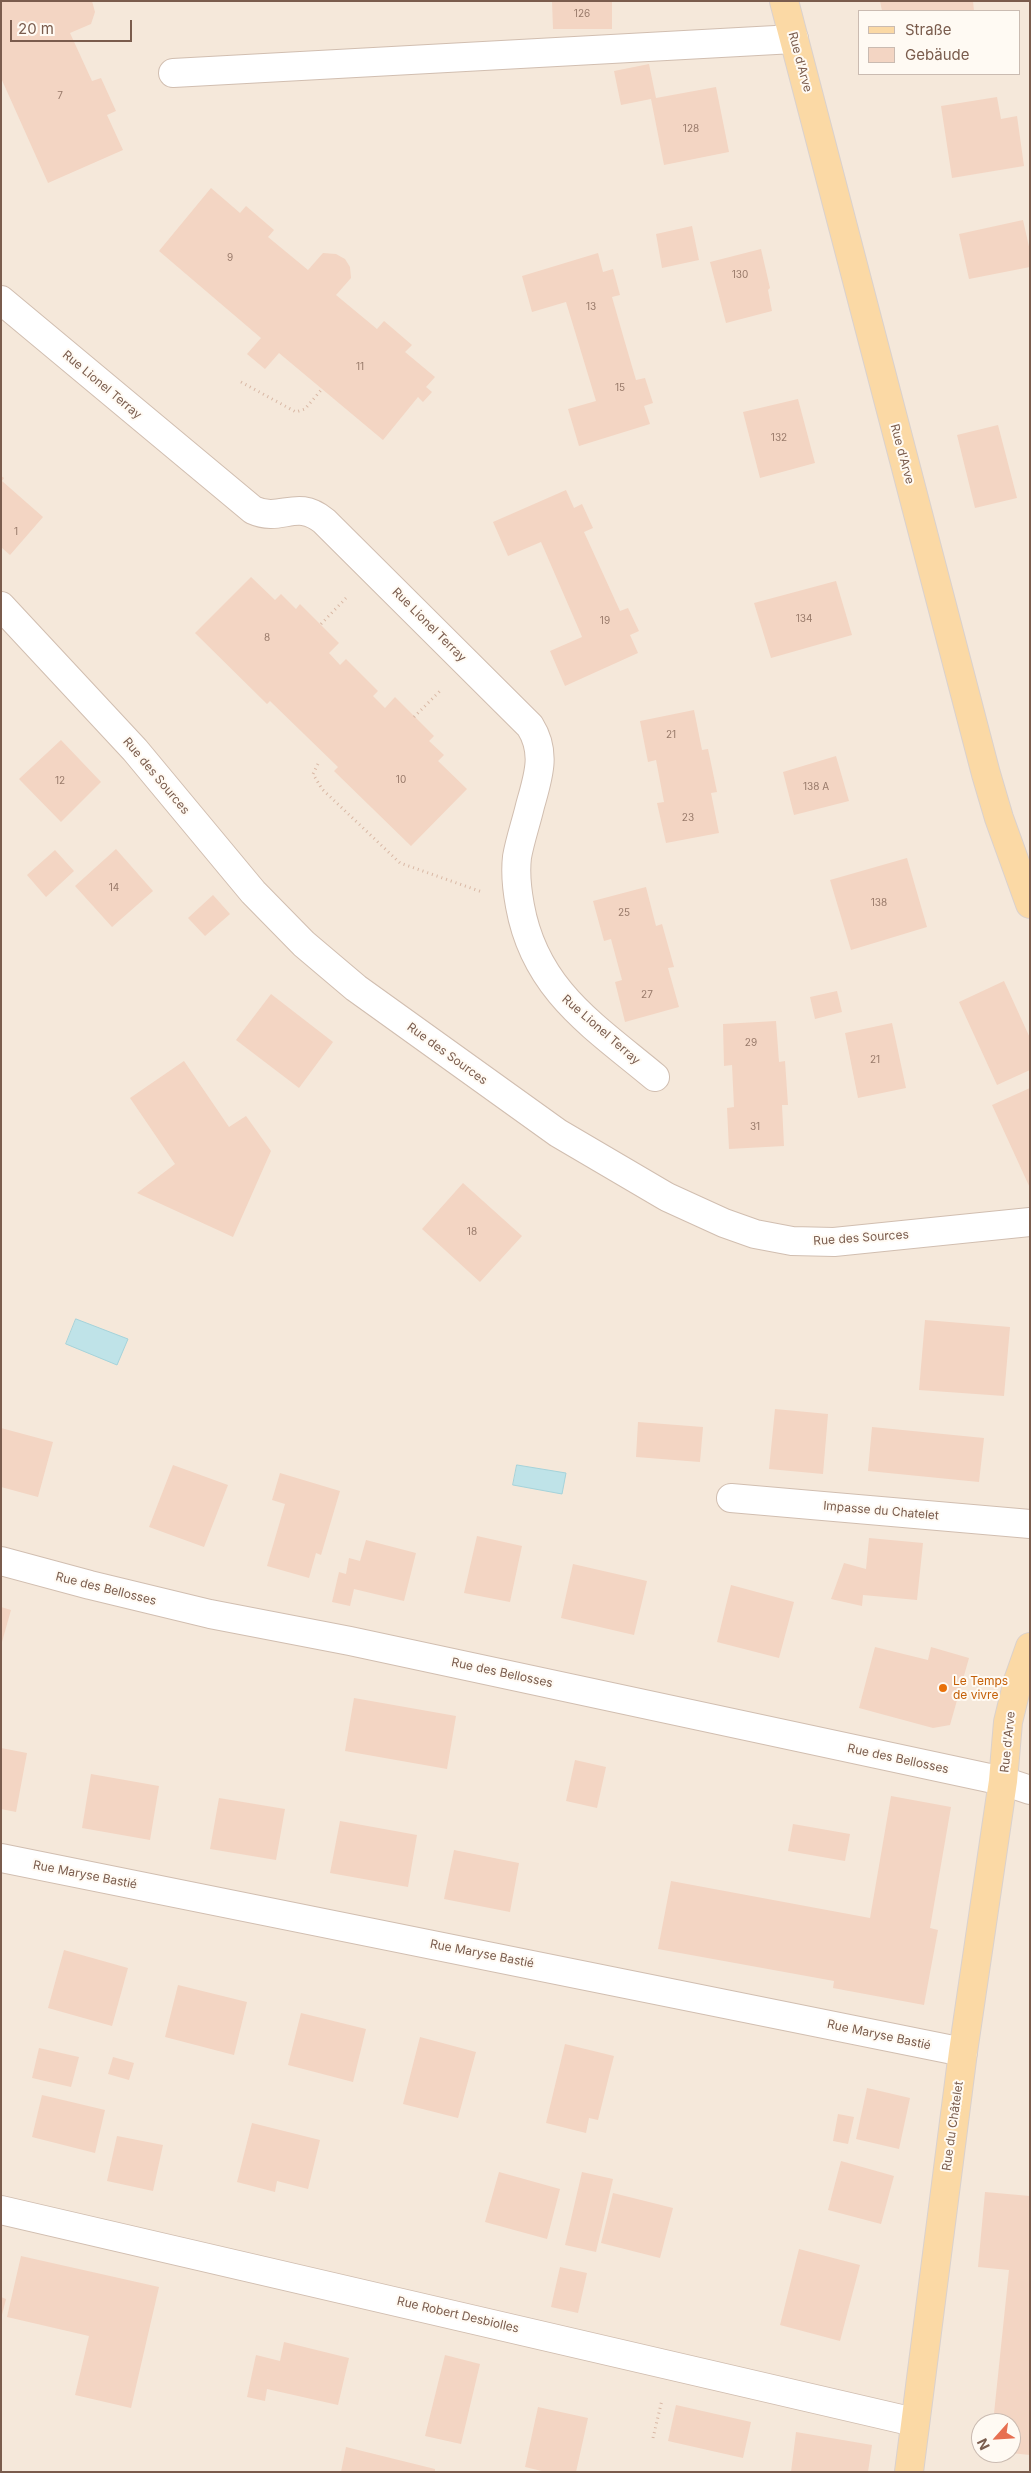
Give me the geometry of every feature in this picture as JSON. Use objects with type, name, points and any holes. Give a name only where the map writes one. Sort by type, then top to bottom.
[{"type":"main road","name":"Rue d'Arve","points":[[784,1],[986,774],[999,818],[1030,904]]},
{"type":"main road","name":"Rue d'Arve","points":[[1003,1781],[1008,1722],[1018,1681],[1030,1646]]},
{"type":"main road","name":"Rue du Châtelet","points":[[909,2472],[963,2052],[1003,1781]]},
{"type":"street","points":[[173,73],[794,39]]},
{"type":"street","name":"Rue Lionel Terray","points":[[1,300],[253,510],[270,515],[305,510],[324,521],[530,726],[537,739],[541,759],[518,856],[518,893],[528,939],[556,990],[581,1014],[655,1077]]},
{"type":"street","name":"Rue des Sources","points":[[1,606],[135,750],[243,881],[304,944],[356,988],[578,1147],[667,1197],[724,1223],[773,1238],[812,1243],[834,1242],[1030,1222]]},
{"type":"street","name":"Impasse du Chatelet","points":[[732,1498],[1030,1524]]},
{"type":"street","name":"Rue des Bellosses","points":[[1,1561],[210,1614],[368,1645],[1003,1781],[1030,1790]]},
{"type":"street","name":"Rue Maryse Bastié","points":[[1,1858],[963,2052]]},
{"type":"street","name":"Rue Robert Desbiolles","points":[[1,2210],[914,2422]]},
{"type":"path","points":[[241,382],[296,412],[305,409],[322,389]]},
{"type":"path","points":[[318,764],[313,774],[322,789],[400,863],[482,892],[496,894],[518,893]]},
{"type":"shaded area","points":[[1,1],[1030,1],[1030,2472],[1,2472]]},
{"type":"water","points":[[76,1319],[128,1339],[117,1365],[66,1344]]},
{"type":"water","points":[[517,1465],[566,1473],[562,1494],[513,1485]]},
{"type":"building","points":[[1,1],[92,1],[95,12],[91,24],[70,33],[92,81],[101,78],[116,111],[107,115],[123,150],[48,183],[1,78]]},
{"type":"building","points":[[552,1],[612,1],[612,29],[553,29]]},
{"type":"building","points":[[880,1],[973,1],[974,10],[882,10]]},
{"type":"building","points":[[649,64],[656,98],[716,87],[729,152],[664,165],[651,99],[621,105],[614,71]]},
{"type":"building","points":[[997,97],[1001,119],[1017,116],[1024,166],[952,178],[941,106]]},
{"type":"building","points":[[211,188],[240,213],[246,206],[274,230],[268,237],[308,270],[323,253],[336,254],[345,259],[350,267],[351,278],[336,295],[377,329],[384,321],[412,345],[405,352],[435,377],[426,387],[432,392],[423,402],[418,397],[383,440],[279,353],[265,369],[247,354],[261,338],[159,251]]},
{"type":"building","points":[[1023,220],[1030,251],[1030,267],[969,279],[959,234]]},
{"type":"building","points":[[692,226],[699,260],[662,268],[656,234]]},
{"type":"building","points":[[761,249],[770,288],[768,290],[772,311],[726,323],[710,262]]},
{"type":"building","points":[[598,253],[603,272],[613,269],[620,295],[612,297],[636,380],[645,378],[653,403],[644,406],[650,424],[579,446],[568,409],[596,401],[566,302],[532,312],[522,276]]},
{"type":"building","points":[[798,399],[815,463],[760,478],[743,412]]},
{"type":"building","points":[[998,425],[1017,498],[975,508],[957,435]]},
{"type":"building","points":[[1,476],[4,478],[2,481],[43,517],[10,555],[1,547]]},
{"type":"building","points":[[566,490],[574,508],[582,504],[593,528],[584,532],[620,611],[628,608],[639,631],[630,635],[638,653],[565,686],[550,651],[582,637],[541,542],[508,556],[493,522]]},
{"type":"building","points":[[251,577],[275,600],[281,594],[296,609],[300,604],[339,643],[329,653],[340,665],[346,659],[378,691],[373,696],[385,708],[395,697],[434,736],[429,741],[444,755],[438,761],[467,789],[411,846],[334,771],[338,767],[270,701],[267,704],[195,633]]},
{"type":"building","points":[[836,581],[852,635],[771,658],[754,603]]},
{"type":"building","points":[[694,710],[702,750],[708,749],[717,792],[711,793],[719,833],[666,843],[657,803],[664,802],[656,760],[648,762],[640,721]]},
{"type":"building","points":[[61,740],[101,782],[61,822],[19,779]]},
{"type":"building","points":[[836,756],[849,801],[794,815],[783,772]]},
{"type":"building","points":[[116,849],[153,891],[112,927],[75,886]]},
{"type":"building","points":[[55,850],[74,871],[46,897],[27,875]]},
{"type":"building","points":[[907,858],[927,927],[851,950],[830,880]]},
{"type":"building","points":[[646,887],[656,926],[662,924],[674,967],[668,968],[679,1007],[625,1022],[615,982],[622,980],[611,939],[604,941],[593,901]]},
{"type":"building","points":[[213,895],[230,914],[205,936],[188,918]]},
{"type":"building","points":[[1004,981],[1030,1038],[1030,1070],[997,1085],[959,1002]]},
{"type":"building","points":[[837,991],[842,1012],[815,1019],[810,997]]},
{"type":"building","points":[[271,994],[333,1042],[299,1088],[236,1040]]},
{"type":"building","points":[[776,1021],[779,1062],[785,1061],[788,1105],[782,1105],[784,1146],[729,1149],[727,1108],[734,1107],[732,1065],[724,1066],[723,1024]]},
{"type":"building","points":[[892,1023],[906,1088],[858,1098],[845,1033]]},
{"type":"building","points":[[184,1061],[229,1127],[246,1116],[271,1151],[233,1237],[137,1193],[175,1164],[130,1098]]},
{"type":"building","points":[[1030,1088],[1030,1188],[992,1105]]},
{"type":"building","points":[[463,1183],[522,1236],[480,1282],[422,1229]]},
{"type":"building","points":[[925,1320],[1010,1327],[1004,1396],[919,1390]]},
{"type":"building","points":[[775,1409],[828,1414],[823,1474],[769,1469]]},
{"type":"building","points":[[638,1422],[703,1427],[700,1462],[636,1457]]},
{"type":"building","points":[[872,1427],[984,1438],[979,1482],[868,1471]]},
{"type":"building","points":[[1,1428],[53,1442],[38,1497],[1,1487]]},
{"type":"building","points":[[173,1465],[228,1485],[204,1547],[149,1527]]},
{"type":"building","points":[[280,1473],[340,1491],[321,1555],[316,1553],[309,1578],[267,1566],[285,1504],[272,1500]]},
{"type":"building","points":[[477,1536],[522,1546],[510,1602],[464,1593]]},
{"type":"building","points":[[869,1538],[923,1543],[917,1600],[863,1595],[862,1606],[831,1599],[844,1563],[866,1569]]},
{"type":"building","points":[[366,1540],[416,1553],[404,1601],[354,1589],[350,1606],[332,1602],[339,1572],[346,1574],[349,1558],[360,1561]]},
{"type":"building","points":[[573,1564],[647,1581],[634,1635],[561,1618]]},
{"type":"building","points":[[731,1585],[794,1602],[779,1658],[717,1642]]},
{"type":"building","points":[[1,1607],[11,1610],[2,1642],[1,1642]]},
{"type":"building","points":[[875,1647],[928,1660],[931,1647],[969,1658],[950,1725],[933,1728],[859,1708]]},
{"type":"building","points":[[354,1698],[456,1716],[447,1769],[345,1751]]},
{"type":"building","points":[[1,1748],[27,1753],[16,1812],[1,1809]]},
{"type":"building","points":[[575,1760],[606,1767],[597,1808],[566,1801]]},
{"type":"building","points":[[91,1774],[159,1786],[150,1840],[82,1828]]},
{"type":"building","points":[[891,1796],[951,1807],[930,1928],[938,1930],[924,2005],[833,1988],[834,1981],[658,1949],[671,1881],[870,1918]]},
{"type":"building","points":[[219,1798],[285,1809],[276,1860],[210,1849]]},
{"type":"building","points":[[340,1821],[417,1835],[408,1887],[330,1873]]},
{"type":"building","points":[[793,1824],[850,1834],[845,1861],[788,1851]]},
{"type":"building","points":[[454,1850],[519,1863],[510,1912],[444,1899]]},
{"type":"building","points":[[64,1950],[128,1968],[112,2026],[48,2008]]},
{"type":"building","points":[[178,1985],[247,2002],[234,2055],[165,2037]]},
{"type":"building","points":[[301,2013],[366,2029],[353,2082],[288,2065]]},
{"type":"building","points":[[420,2037],[476,2052],[458,2118],[403,2104]]},
{"type":"building","points":[[565,2044],[614,2056],[598,2120],[589,2118],[586,2133],[546,2123]]},
{"type":"building","points":[[39,2048],[79,2057],[71,2087],[32,2078]]},
{"type":"building","points":[[113,2057],[134,2063],[129,2080],[108,2074]]},
{"type":"building","points":[[867,2088],[910,2098],[899,2149],[856,2139]]},
{"type":"building","points":[[42,2095],[105,2110],[95,2153],[32,2137]]},
{"type":"building","points":[[838,2114],[854,2117],[848,2144],[833,2141]]},
{"type":"building","points":[[252,2123],[320,2140],[308,2189],[277,2181],[275,2192],[237,2182]]},
{"type":"building","points":[[117,2136],[163,2145],[153,2191],[107,2181]]},
{"type":"building","points":[[841,2161],[894,2176],[881,2224],[828,2210]]},
{"type":"building","points":[[499,2172],[560,2189],[547,2239],[485,2222]]},
{"type":"building","points":[[582,2172],[613,2179],[596,2252],[565,2245]]},
{"type":"building","points":[[985,2192],[1030,2196],[1030,2455],[1021,2454],[1021,2413],[994,2413],[1009,2270],[978,2267]]},
{"type":"building","points":[[613,2193],[673,2208],[660,2258],[601,2243]]},
{"type":"building","points":[[799,2249],[860,2265],[840,2341],[780,2325]]},
{"type":"building","points":[[21,2256],[159,2287],[131,2408],[75,2395],[89,2336],[7,2317]]},
{"type":"building","points":[[560,2267],[587,2273],[578,2313],[551,2307]]},
{"type":"building","points":[[1,2297],[6,2299],[2,2315],[1,2315]]},
{"type":"building","points":[[284,2342],[349,2358],[338,2405],[267,2389],[265,2401],[247,2397],[256,2355],[280,2361]]},
{"type":"building","points":[[445,2355],[480,2364],[461,2444],[425,2436]]},
{"type":"building","points":[[676,2405],[751,2422],[743,2458],[668,2441]]},
{"type":"building","points":[[538,2407],[588,2418],[576,2472],[546,2472],[525,2467]]},
{"type":"building","points":[[796,2432],[872,2445],[868,2472],[791,2472]]},
{"type":"building","points":[[346,2447],[435,2469],[435,2472],[341,2472]]},
{"type":"place","name":"Le Temps de vivre","points":[[943,1688]]}]
